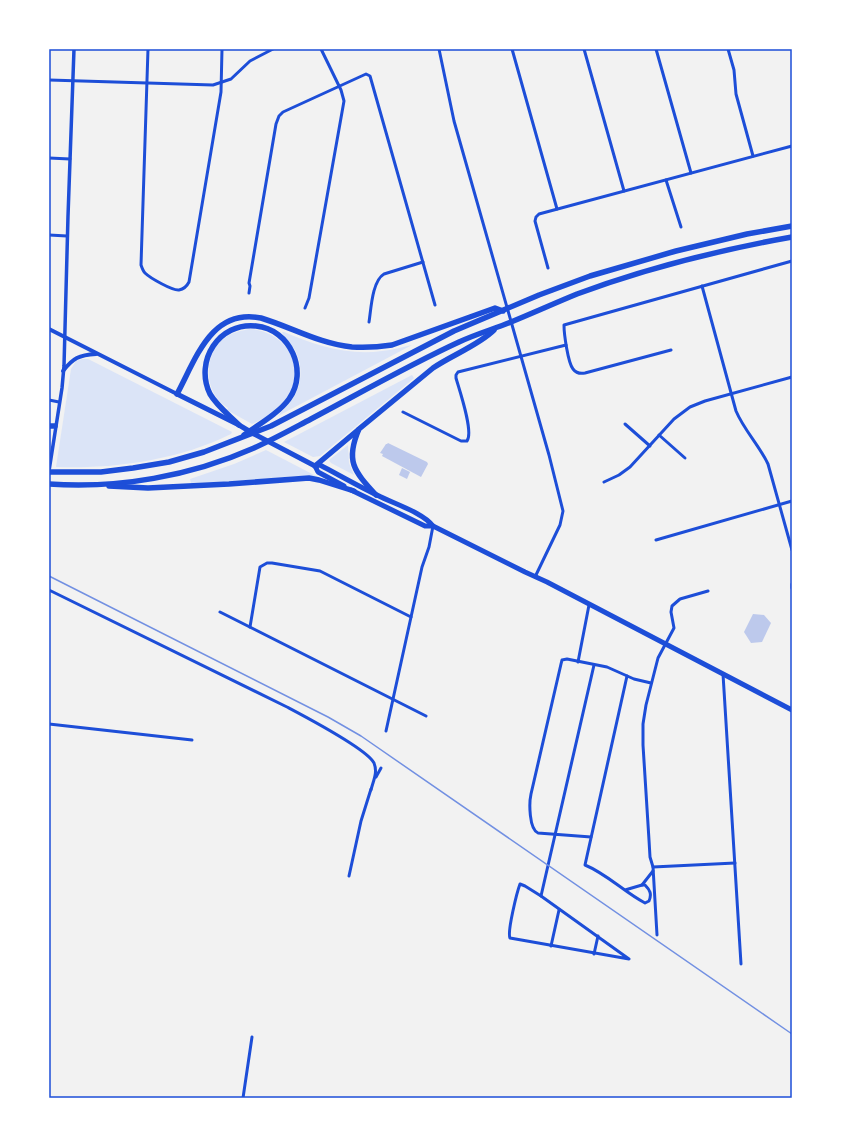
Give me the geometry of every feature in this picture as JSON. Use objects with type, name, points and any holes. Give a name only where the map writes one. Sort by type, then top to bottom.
[{"type":"highway","points":[[49,472],[102,472],[169,462],[204,452],[271,426],[454,331],[567,284],[642,260],[722,240],[792,226]]},
{"type":"highway","points":[[97,485],[174,474],[207,465],[254,448],[461,341],[512,322],[525,315],[581,293],[657,268],[706,255],[792,237]]},
{"type":"highway","points":[[503,311],[495,308],[392,345],[361,348],[335,344],[261,318],[250,316],[238,317],[222,325],[209,336],[177,394],[315,466],[320,465],[376,495],[413,512],[429,521],[433,526],[792,710]]},
{"type":"highway","points":[[237,439],[281,408],[291,396],[296,383],[298,368],[292,351],[283,338],[267,329],[255,326],[247,326],[229,331],[220,338],[210,350],[205,366],[206,380],[211,394],[220,407],[239,425]]},
{"type":"highway","points":[[315,466],[433,368],[488,336],[496,328]]},
{"type":"highway","points":[[359,429],[353,442],[351,452],[352,461],[361,478],[376,495]]},
{"type":"highway","points":[[315,466],[318,472],[354,492],[425,526],[433,526]]},
{"type":"highway","points":[[49,484],[148,488],[309,478],[354,492]]},
{"type":"main road","points":[[49,329],[177,394]]},
{"type":"main road","points":[[63,372],[76,358],[85,355],[98,354]]},
{"type":"street","points":[[49,472],[52,426],[59,402],[66,338],[67,236],[74,49]]},
{"type":"street","points":[[148,49],[141,265],[148,276],[175,289],[183,289],[189,282],[214,138],[221,83],[222,49]]},
{"type":"street","points":[[49,80],[208,85],[221,83],[231,79],[256,57],[273,49]]},
{"type":"street","points":[[306,308],[310,298],[344,101],[343,94],[321,49]]},
{"type":"street","points":[[438,49],[454,121],[551,462],[563,511],[560,525],[535,577]]},
{"type":"street","points":[[512,49],[557,209]]},
{"type":"street","points":[[584,49],[624,191]]},
{"type":"street","points":[[656,49],[690,173]]},
{"type":"street","points":[[728,49],[736,77],[736,94],[754,156]]},
{"type":"street","points":[[249,293],[249,283],[277,119],[283,112],[363,74],[370,76],[435,305]]},
{"type":"street","points":[[548,268],[535,221],[536,216],[539,214],[792,146]]},
{"type":"street","points":[[49,158],[70,159]]},
{"type":"street","points":[[666,180],[681,227]]},
{"type":"street","points":[[49,235],[67,236]]},
{"type":"street","points":[[671,350],[585,374],[576,372],[572,368],[566,345],[564,326],[567,323],[792,261]]},
{"type":"street","points":[[369,322],[379,278],[384,274],[423,262]]},
{"type":"street","points":[[702,286],[739,419],[768,464],[792,550]]},
{"type":"street","points":[[403,412],[461,441],[467,440],[469,436],[467,418],[456,374],[461,370],[566,345]]},
{"type":"street","points":[[604,482],[619,475],[630,467],[674,419],[690,407],[792,377]]},
{"type":"street","points":[[49,400],[59,402]]},
{"type":"street","points":[[625,424],[650,446]]},
{"type":"street","points":[[659,435],[685,458]]},
{"type":"street","points":[[656,540],[792,501]]},
{"type":"street","points":[[386,731],[422,568],[429,547],[433,526]]},
{"type":"street","points":[[250,627],[260,567],[269,563],[320,571],[412,617]]},
{"type":"street","points":[[49,590],[287,707],[364,752],[374,762],[376,770],[375,778],[361,821],[348,876]]},
{"type":"street","points":[[657,935],[654,871],[651,860],[649,840],[643,745],[644,717],[658,658],[674,628],[671,612],[672,606],[680,599],[708,591]]},
{"type":"street","points":[[578,662],[589,605]]},
{"type":"street","points":[[220,612],[426,716]]},
{"type":"street","points":[[591,837],[538,834],[534,831],[530,811],[531,794],[561,664],[563,660],[607,667],[627,676],[651,683]]},
{"type":"street","points":[[541,896],[594,665]]},
{"type":"street","points":[[723,674],[741,964]]},
{"type":"street","points":[[627,676],[585,865],[596,869],[637,899],[647,903],[651,898],[650,889],[645,885],[642,885]]},
{"type":"street","points":[[49,724],[192,740]]},
{"type":"street","points":[[371,790],[381,768]]},
{"type":"street","points":[[653,867],[735,863]]},
{"type":"street","points":[[625,890],[642,885],[654,871]]},
{"type":"street","points":[[520,884],[541,896],[629,959],[594,954],[509,937],[520,884]]},
{"type":"street","points":[[551,946],[559,910]]},
{"type":"street","points":[[594,954],[598,936]]},
{"type":"street","points":[[244,1098],[252,1037]]},
{"type":"shaded area","points":[[249,329],[261,331],[280,341],[292,358],[295,368],[295,379],[291,391],[284,402],[269,415],[252,424],[227,410],[228,408],[214,393],[210,383],[209,373],[209,363],[218,344],[231,334]]},
{"type":"shaded area","points":[[282,332],[320,345],[344,351],[386,351],[412,345],[278,416],[295,395],[300,383],[300,364],[296,352]]},
{"type":"shaded area","points":[[88,359],[232,432],[231,434],[211,443],[146,461],[100,466],[56,467],[71,369],[76,361]]},
{"type":"shaded area","points":[[412,375],[414,378],[413,379],[320,456],[313,457],[284,442]]},
{"type":"shaded area","points":[[348,445],[349,463],[354,475],[331,463],[329,460]]},
{"type":"shaded area","points":[[266,450],[318,477],[298,476],[191,483],[190,479],[234,464]]},
{"type":"building","points":[[388,443],[427,462],[428,464],[421,477],[382,456],[383,454],[380,453]]},
{"type":"building","points":[[402,468],[410,472],[407,479],[399,475]]},
{"type":"building","points":[[753,614],[764,615],[771,623],[762,642],[751,643],[744,632]]},
{"type":"railway","points":[[49,576],[328,717],[361,736],[792,1034]]}]
